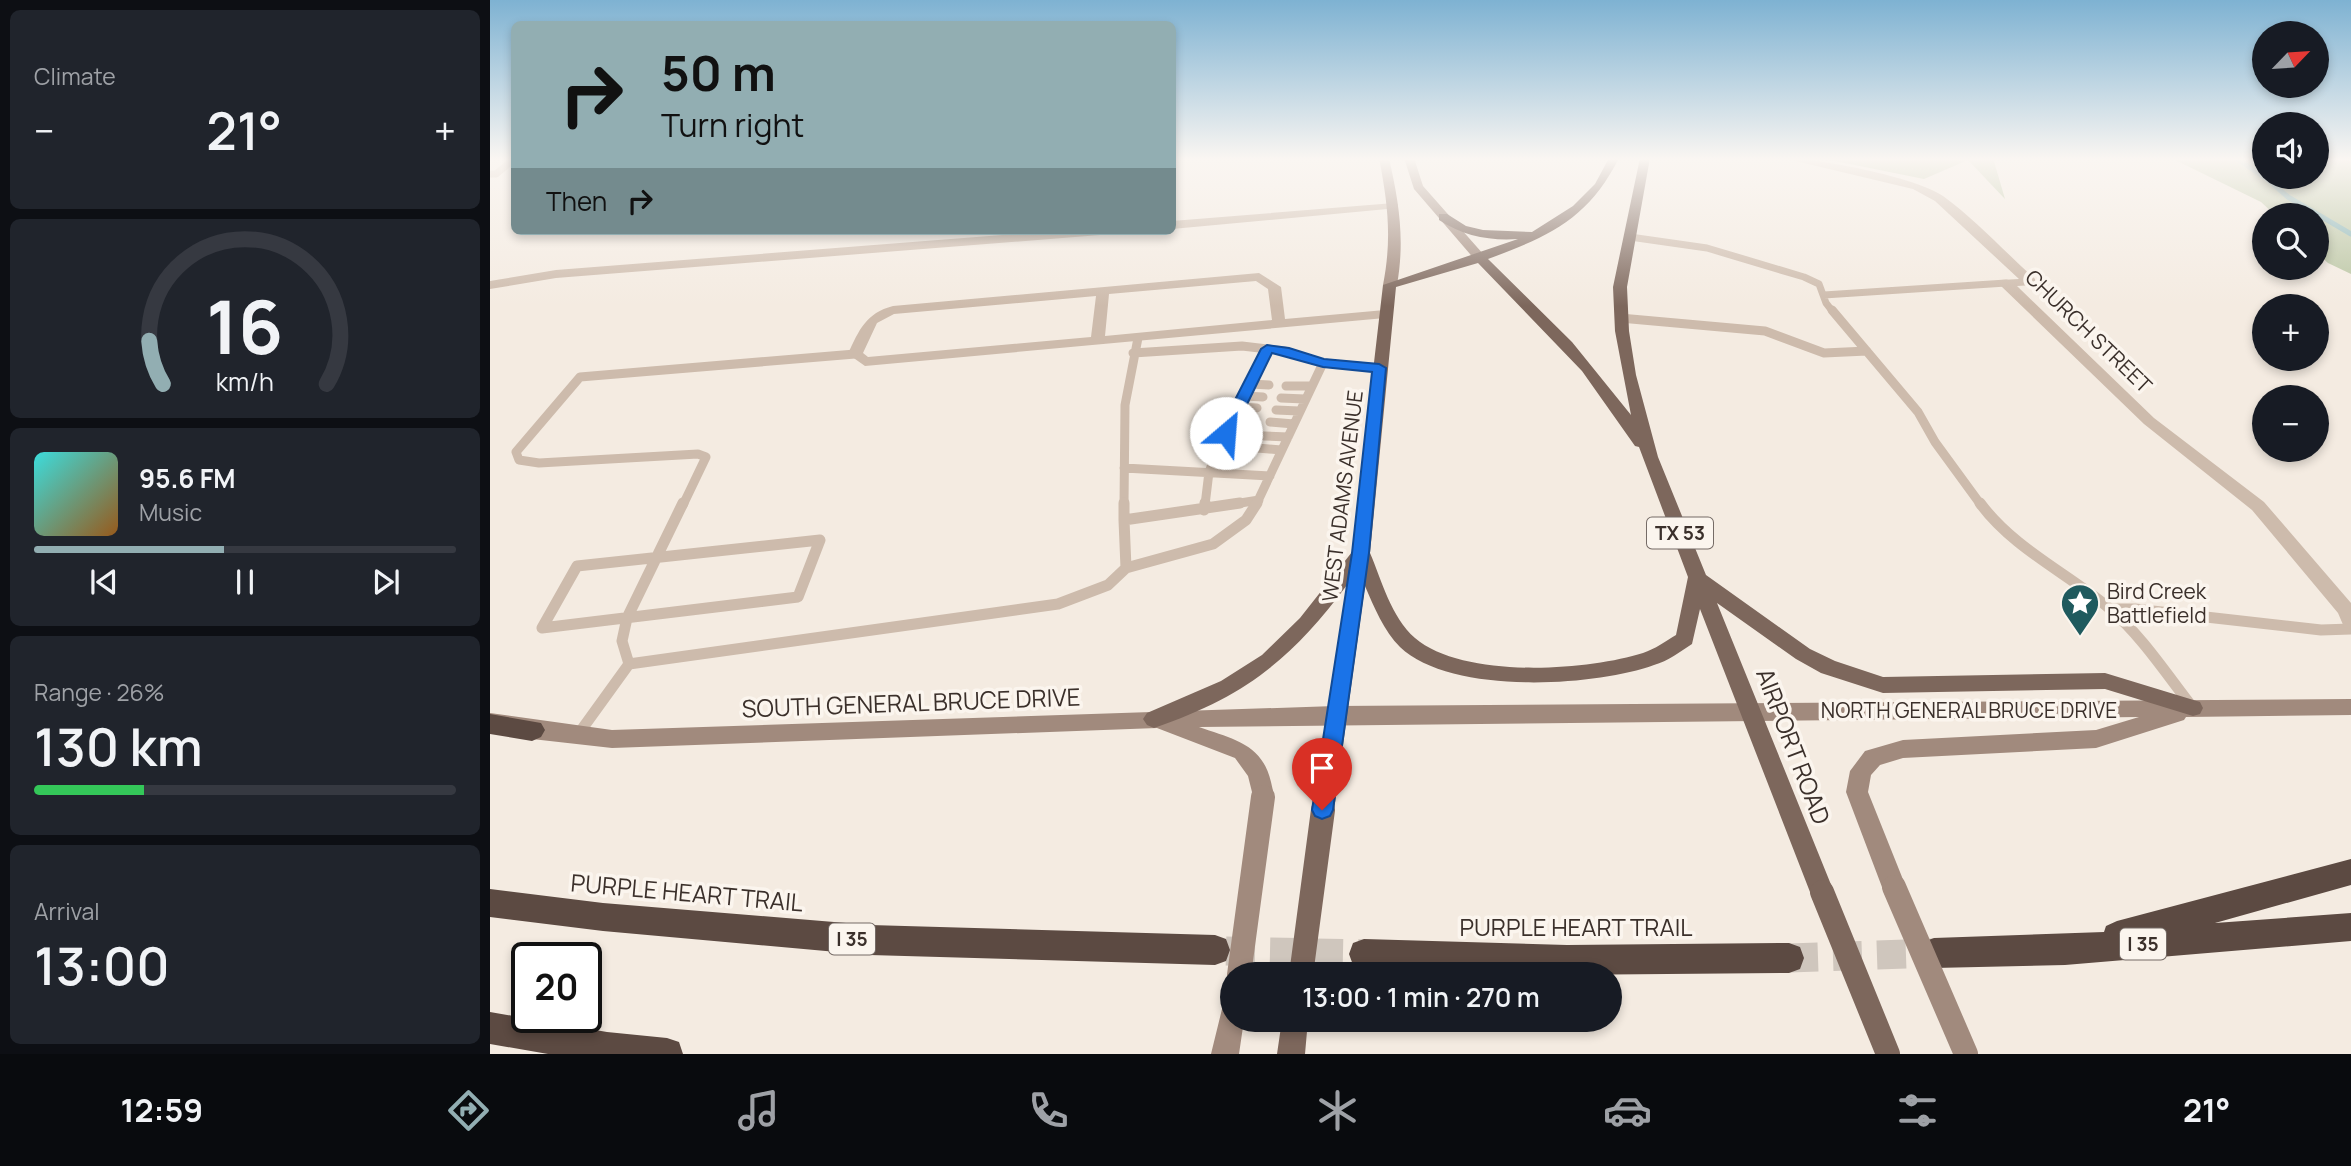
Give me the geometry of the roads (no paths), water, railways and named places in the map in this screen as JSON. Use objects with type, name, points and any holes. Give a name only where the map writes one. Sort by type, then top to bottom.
[{"type":"highway","points":[[490,723],[532,730]]},
{"type":"highway","points":[[2064,950],[2351,872]]},
{"type":"highway","name":"PURPLE HEART TRAIL","points":[[490,903],[603,917],[870,940],[1215,950]]},
{"type":"highway","name":"I 35","points":[[1934,953],[2064,950],[2351,927]]},
{"type":"highway","name":"PURPLE HEART TRAIL","points":[[1364,954],[1567,960],[1788,958]]},
{"type":"highway","points":[[490,1028],[607,1048],[667,1054]]},
{"type":"main road","name":"WEST ADAMS AVENUE","points":[[1303,962],[1335,715],[1361,553],[1385,314],[1395,258],[1394,207]]},
{"type":"main road","points":[[1434,207],[1480,258]]},
{"type":"main road","points":[[1390,285],[1480,258],[1544,230],[1576,207]]},
{"type":"main road","name":"AIRPORT ROAD","points":[[1636,207],[1620,287],[1620,318],[1629,375],[1650,457],[1888,1054]]},
{"type":"main road","points":[[1443,218],[1468,230],[1491,235],[1525,234],[1544,230]]},
{"type":"main road","name":"AIRPORT ROAD","points":[[1480,258],[1579,360],[1610,397],[1650,457]]},
{"type":"main road","points":[[1154,719],[1219,692],[1269,660],[1312,617],[1361,553],[1393,625],[1410,645],[1445,664],[1523,676],[1596,673],[1650,659],[1685,639],[1697,578],[1803,654],[1828,667],[1883,685],[2105,681],[2193,708]]},
{"type":"main road","points":[[1966,1054],[1894,887],[1857,792],[1861,771],[1873,758],[1903,749],[2096,739],[2193,708]]},
{"type":"main road","name":"NORTH GENERAL BRUCE DRIVE","points":[[1335,715],[2351,708]]},
{"type":"main road","name":"SOUTH GENERAL BRUCE DRIVE","points":[[532,730],[624,739],[1154,719],[1335,715]]},
{"type":"main road","points":[[1154,719],[1243,752],[1258,773],[1263,797],[1240,962]]},
{"type":"main road","points":[[1225,1054],[1229,1032]]},
{"type":"main road","points":[[1291,1054],[1294,1032]]},
{"type":"street","points":[[1176,225],[1380,207]]},
{"type":"street","name":"CHURCH STREET","points":[[1947,207],[2030,282],[2006,284]]},
{"type":"street","points":[[490,285],[556,274],[1011,235]]},
{"type":"street","points":[[1279,324],[1274,287],[1259,277],[879,313],[872,318],[855,354],[865,362],[1138,338],[1385,314]]},
{"type":"street","name":"CHURCH STREET","points":[[2006,284],[2149,421],[2258,506],[2346,610],[2351,622]]},
{"type":"street","points":[[1098,340],[1103,291]]},
{"type":"lane","points":[[1630,237],[1707,248],[1819,284],[1825,299],[1918,412],[1935,442],[1996,526],[2109,609],[2132,631],[2193,708]]},
{"type":"lane","points":[[1825,299],[2006,284]]},
{"type":"lane","points":[[1620,318],[1765,331],[1824,353],[1867,351]]},
{"type":"lane","points":[[1126,568],[1125,396],[1138,338]]},
{"type":"lane","points":[[1133,353],[1242,346],[1285,351],[1323,363],[1379,368]]},
{"type":"lane","points":[[1204,510],[1209,472],[1219,446],[1267,349]]},
{"type":"lane","points":[[629,664],[622,641],[627,618],[654,558],[700,474],[706,457],[698,454],[539,463],[519,460],[516,452],[580,377],[855,354]]},
{"type":"lane","points":[[577,736],[629,664],[1058,604],[1108,585],[1126,568],[1213,544],[1247,520],[1323,363]]},
{"type":"lane","points":[[1250,384],[1269,385]]},
{"type":"lane","points":[[1286,386],[1310,386]]},
{"type":"lane","points":[[1244,396],[1263,397]]},
{"type":"lane","points":[[1281,398],[1305,399]]},
{"type":"lane","points":[[1239,407],[1258,408]]},
{"type":"lane","points":[[1276,410],[1299,411]]},
{"type":"lane","points":[[1232,419],[1252,421]]},
{"type":"lane","points":[[1270,422],[1294,424]]},
{"type":"lane","points":[[1226,433],[1245,435]]},
{"type":"lane","points":[[1264,436],[1287,438]]},
{"type":"lane","points":[[1219,446],[1238,447]]},
{"type":"lane","points":[[1257,448],[1282,450]]},
{"type":"lane","points":[[1124,468],[1270,476]]},
{"type":"lane","points":[[1124,520],[1259,500]]},
{"type":"lane","points":[[820,540],[798,597],[542,628],[577,566],[654,558],[820,540]]},
{"type":"lane","points":[[2109,609],[2135,609],[2321,630],[2351,629]]},
{"type":"waterway","points":[[2305,207],[2351,234]]},
{"type":"tunnel","points":[[1226,951],[1364,954]]},
{"type":"tunnel","points":[[1789,958],[1934,953]]},
{"type":"place","name":"Bird Creek Battlefield","points":[[2080,637]]}]
